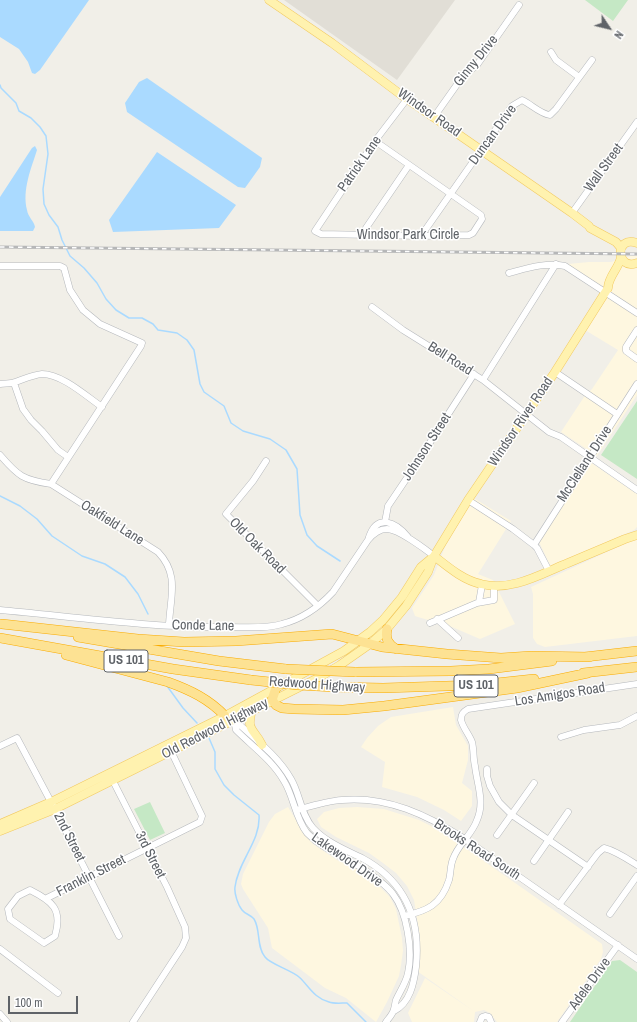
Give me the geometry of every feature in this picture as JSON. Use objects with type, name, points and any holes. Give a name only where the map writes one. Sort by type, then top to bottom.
[{"type":"highway","points":[[1,624],[138,639],[184,642],[236,642],[332,634],[396,649],[501,658],[532,656],[590,657]]},
{"type":"highway","name":"Redwood Highway","points":[[1,624],[184,656],[286,669],[354,672],[489,669],[637,651]]},
{"type":"highway","points":[[387,629],[387,640],[396,649]]},
{"type":"highway","points":[[1,638],[168,682],[196,693],[209,702],[230,721]]},
{"type":"highway","name":"Redwood Highway","points":[[1,638],[173,669],[251,680],[334,687],[383,688],[478,686],[637,666]]},
{"type":"highway","points":[[276,688],[272,700],[276,705],[282,708],[343,710],[517,688],[588,672]]},
{"type":"main road","name":"Windsor Road","points":[[269,0],[572,213],[590,228],[616,242],[621,248]]},
{"type":"main road","name":"Windsor Road","points":[[589,226],[635,242]]},
{"type":"main road","points":[[634,264],[621,257],[621,248],[624,244],[635,242]]},
{"type":"main road","name":"Windsor River Road","points":[[434,556],[468,500],[555,372],[606,290],[617,269],[621,257]]},
{"type":"main road","name":"Windsor River Road","points":[[606,290],[611,286],[619,273],[634,264]]},
{"type":"main road","points":[[625,539],[637,531]]},
{"type":"main road","points":[[434,556],[466,579],[482,585],[494,587],[522,582],[637,535]]},
{"type":"main road","name":"Old Redwood Highway","points":[[111,777],[171,751],[340,665],[370,644],[387,629],[406,606],[428,572],[434,556]]},
{"type":"main road","name":"Old Redwood Highway","points":[[0,831],[230,721],[276,688],[344,652],[370,632],[393,610],[421,567],[434,556]]},
{"type":"main road","points":[[252,710],[250,726],[252,732],[259,739],[262,745]]},
{"type":"main road","name":"Old Redwood Highway","points":[[0,824],[53,806]]},
{"type":"street","name":"Ginny Drive","points":[[434,117],[463,76],[477,65],[519,5]]},
{"type":"street","points":[[551,52],[556,60],[579,77]]},
{"type":"street","name":"Duncan Drive","points":[[421,236],[482,151],[512,106],[522,100],[530,103],[545,114],[550,115],[592,60]]},
{"type":"street","name":"Patrick Lane","points":[[315,231],[407,98]]},
{"type":"street","name":"Wall Street","points":[[572,213],[637,122]]},
{"type":"street","name":"Windsor Park Circle","points":[[315,231],[321,234],[421,236],[469,235],[473,233],[482,219],[481,215],[376,141]]},
{"type":"street","points":[[364,234],[366,228],[409,165]]},
{"type":"street","points":[[483,380],[556,264]]},
{"type":"street","points":[[509,273],[541,265],[556,264],[566,266],[606,290],[637,313]]},
{"type":"street","points":[[0,266],[57,265],[64,268],[70,290],[83,310],[100,324],[142,343],[51,484]]},
{"type":"street","name":"Bell Road","points":[[372,307],[409,333],[483,380],[549,432],[561,437],[637,490]]},
{"type":"street","points":[[637,330],[626,347],[626,351],[637,359]]},
{"type":"street","points":[[555,372],[618,414]]},
{"type":"street","points":[[0,384],[14,383],[28,377],[43,374],[54,376],[64,380],[102,407]]},
{"type":"street","name":"Johnson Street","points":[[385,522],[388,506],[414,469],[474,374]]},
{"type":"street","points":[[14,383],[23,408],[31,420],[58,450],[68,457]]},
{"type":"street","name":"McClelland Drive","points":[[534,545],[637,384]]},
{"type":"street","name":"Oakfield Lane","points":[[0,455],[16,473],[32,481],[51,484],[158,552],[166,560],[170,570],[172,582],[169,625]]},
{"type":"street","name":"Old Oak Road","points":[[266,461],[253,482],[226,514],[318,606]]},
{"type":"street","points":[[468,500],[514,529],[534,545],[549,571]]},
{"type":"street","name":"Conde Lane","points":[[0,610],[204,627],[267,626],[284,624],[302,617],[318,606],[333,592],[368,540],[373,528],[379,524],[391,522],[408,537],[434,556]]},
{"type":"street","name":"Conde Lane","points":[[368,540],[377,532],[388,529],[408,537]]},
{"type":"street","points":[[479,602],[482,585]]},
{"type":"street","points":[[430,623],[479,602],[494,600],[494,587]]},
{"type":"street","points":[[437,620],[458,638]]},
{"type":"street","name":"Los Amigos Road","points":[[404,916],[419,913],[434,906],[441,897],[449,880],[453,858],[465,839],[473,830],[478,820],[481,801],[474,764],[473,747],[471,739],[461,720],[464,711],[468,709],[637,684]]},
{"type":"street","points":[[560,737],[584,730],[620,725],[637,716]]},
{"type":"street","name":"Lakewood Drive","points":[[230,721],[241,726],[286,770],[297,791],[302,827],[314,840],[362,868],[377,879],[393,894],[401,907],[409,945],[410,964],[402,991],[395,1001],[394,1011]]},
{"type":"street","name":"Lakewood Drive","points":[[230,721],[236,730],[279,772],[300,809],[314,829],[327,840],[373,865],[386,874],[402,892],[412,914],[418,951],[413,984],[400,1008],[394,1011],[386,1022]]},
{"type":"street","name":"2nd Street","points":[[0,746],[17,738],[119,936]]},
{"type":"street","name":"Franklin Street","points":[[47,898],[200,822],[202,816],[171,751]]},
{"type":"street","points":[[487,769],[488,781],[494,795],[512,815],[588,867]]},
{"type":"street","name":"3rd Street","points":[[111,777],[167,888],[185,927],[186,938],[182,947],[133,1022]]},
{"type":"street","points":[[498,835],[534,783]]},
{"type":"street","name":"Brooks Road South","points":[[300,809],[340,800],[366,799],[396,804],[419,813],[465,839],[637,960]]},
{"type":"street","points":[[534,861],[568,812]]},
{"type":"street","points":[[560,905],[598,853],[604,848],[610,849],[637,865]]},
{"type":"street","points":[[610,914],[637,876]]},
{"type":"street","points":[[30,890],[47,898],[56,910],[58,926],[55,936],[44,943],[10,919],[8,909],[18,896],[30,890]]},
{"type":"street","name":"Adele Drive","points":[[562,1022],[618,946]]},
{"type":"street","points":[[0,949],[58,993]]},
{"type":"street","points":[[0,1014],[7,1022]]},
{"type":"street","points":[[480,1022],[482,1017],[485,1016],[489,1017],[491,1022]]},
{"type":"shaded area","points":[[284,0],[455,0],[397,80]]},
{"type":"shaded area","points":[[631,256],[637,256],[637,395],[597,456],[561,432],[618,350],[585,330],[610,293],[568,264],[611,262]]},
{"type":"shaded area","points":[[590,462],[637,494],[637,527],[634,530],[551,567],[539,542]]},
{"type":"shaded area","points":[[472,497],[511,521],[478,574],[493,580],[515,624],[480,639],[452,627],[415,616],[412,608],[434,575],[445,547]]},
{"type":"shaded area","points":[[637,538],[637,636],[545,647],[537,644],[533,638],[533,594],[531,587]]},
{"type":"shaded area","points":[[453,707],[456,725],[468,746],[468,760],[462,783],[472,791],[472,806],[461,821],[444,810],[417,797],[382,787],[385,762],[361,747],[378,726],[391,717]]},
{"type":"shaded area","points":[[288,807],[313,844],[337,860],[354,868],[373,880],[390,897],[396,909],[402,938],[403,951],[401,965],[399,976],[376,1022],[346,998],[325,988],[272,948],[268,928],[243,889],[241,884],[243,874],[269,822],[275,814]]},
{"type":"shaded area","points":[[357,807],[384,809],[419,820],[431,826],[471,852],[602,944],[603,952],[601,959],[557,1022],[497,1022],[490,1013],[484,1010],[475,1012],[417,971],[420,955],[420,937],[414,900],[407,886],[396,873],[383,863],[369,853],[336,837],[321,827],[317,819],[324,812],[339,808]]},
{"type":"shaded area","points":[[425,978],[475,1012],[474,1022],[412,1022],[408,1013]]},
{"type":"green space","points":[[585,0],[628,0],[613,21]]},
{"type":"green space","points":[[637,401],[637,479],[601,455]]},
{"type":"green space","points":[[150,802],[165,833],[150,840],[134,809]]},
{"type":"green space","points":[[620,960],[637,972],[637,1022],[570,1022],[612,961]]},
{"type":"water","points":[[0,0],[89,0],[40,70],[35,74],[32,73],[28,62],[19,49],[0,37]]},
{"type":"water","points":[[147,78],[262,158],[260,167],[245,188],[238,187],[127,112],[125,103],[139,82]]},
{"type":"water","points":[[35,146],[37,150],[26,187],[26,202],[28,212],[35,227],[33,231],[0,231],[0,197],[32,148]]},
{"type":"water","points":[[157,152],[236,205],[219,228],[113,232],[109,220]]},
{"type":"waterway","points":[[0,85],[1,88],[16,103],[19,111],[31,118],[46,136],[48,154],[43,189],[44,204],[49,215],[58,227],[62,240],[70,256],[84,268],[97,283],[106,299],[116,310],[129,318],[142,318],[153,324],[158,330],[177,333],[187,340],[194,350],[200,384],[204,392],[224,406],[231,423],[243,431],[270,439],[286,450],[297,469],[300,515],[307,535],[317,546],[340,561]]},
{"type":"waterway","points":[[0,496],[20,506],[37,519],[52,536],[82,556],[105,564],[125,577],[138,594],[148,614]]},
{"type":"waterway","points":[[167,686],[183,708],[197,723]]},
{"type":"waterway","points":[[209,738],[215,752],[215,769],[224,785],[259,815],[257,834],[240,868],[235,890],[241,908],[253,918],[256,923],[262,953],[271,962],[299,977],[319,998],[331,1003],[347,1003],[366,1022]]},
{"type":"railway","points":[[0,247],[637,254]]}]
